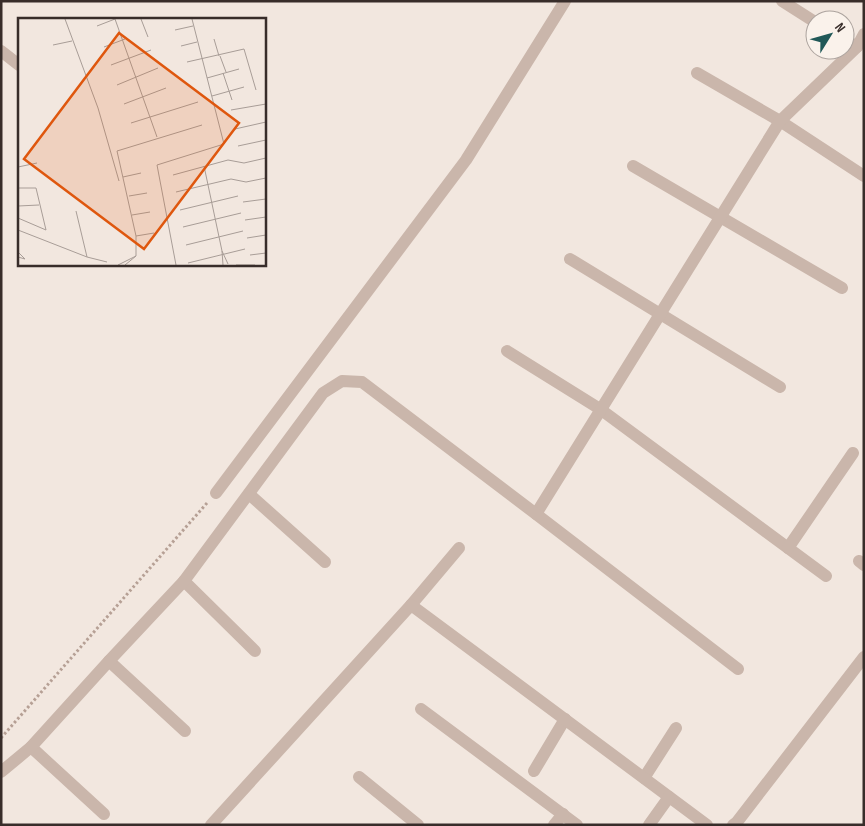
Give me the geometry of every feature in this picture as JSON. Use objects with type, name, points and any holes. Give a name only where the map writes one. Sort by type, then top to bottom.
[{"type":"street","points":[[216,493],[466,160],[565,1]]},
{"type":"street","points":[[782,1],[805,16]]},
{"type":"street","points":[[536,514],[780,121],[857,47],[864,34]]},
{"type":"street","points":[[1,50],[18,64]]},
{"type":"street","points":[[697,73],[780,121],[864,176]]},
{"type":"street","points":[[633,166],[842,288]]},
{"type":"street","points":[[570,259],[780,387]]},
{"type":"street","points":[[507,351],[600,410],[826,576]]},
{"type":"street","points":[[1,772],[31,747],[184,581],[323,393],[342,381],[362,382],[738,670]]},
{"type":"street","points":[[788,548],[853,453]]},
{"type":"street","points":[[248,494],[325,562]]},
{"type":"street","points":[[211,825],[411,605],[459,548]]},
{"type":"street","points":[[184,581],[255,651]]},
{"type":"street","points":[[411,605],[707,825]]},
{"type":"street","points":[[733,825],[864,657]]},
{"type":"street","points":[[109,661],[185,731]]},
{"type":"street","points":[[421,709],[577,825]]},
{"type":"street","points":[[534,770],[565,719]]},
{"type":"street","points":[[644,778],[676,728]]},
{"type":"street","points":[[31,747],[104,814]]},
{"type":"street","points":[[359,777],[418,825]]},
{"type":"street","points":[[649,825],[669,797]]},
{"type":"street","points":[[554,825],[563,814]]},
{"type":"path","points":[[1,738],[216,493]]}]
